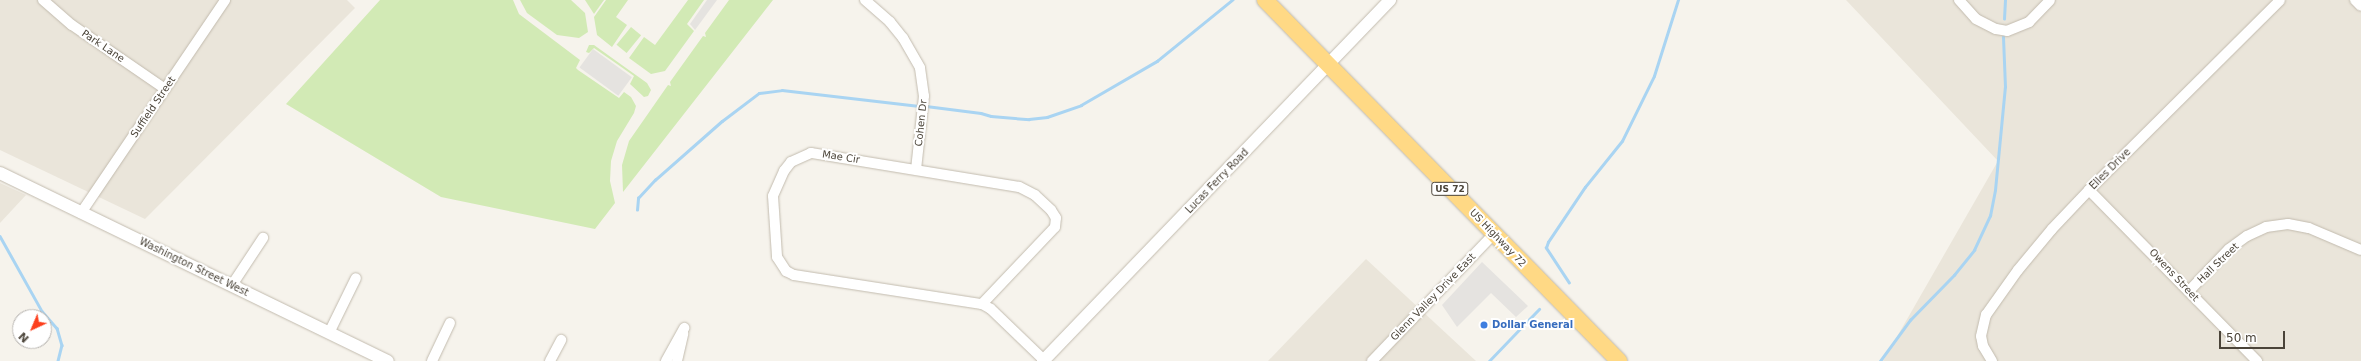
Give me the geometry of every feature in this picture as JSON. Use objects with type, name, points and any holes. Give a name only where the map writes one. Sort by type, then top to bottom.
[{"type":"highway","name":"US 72","points":[[1265,0],[1327,64]]},
{"type":"highway","name":"US Highway 72","points":[[1327,64],[1619,361]]},
{"type":"street","name":"Park Lane","points":[[43,0],[72,25],[165,88]]},
{"type":"street","name":"Suffield Street","points":[[81,213],[225,0]]},
{"type":"street","name":"Cohen Dr","points":[[865,0],[890,22],[913,54],[920,68],[923,100],[916,170]]},
{"type":"street","name":"Lucas Ferry Road","points":[[1044,360],[1390,0]]},
{"type":"street","points":[[1959,0],[1976,19],[1996,29],[2007,31],[2029,22],[2050,0]]},
{"type":"street","name":"Elles Drive","points":[[1992,361],[1983,346],[1982,336],[1986,315],[2018,270],[2052,229],[2089,190],[2280,0]]},
{"type":"street","points":[[2355,0],[2361,6]]},
{"type":"street","name":"Mae Cir","points":[[982,304],[1055,227],[1056,218],[1034,195],[1019,187],[811,152],[791,162],[781,176],[773,196],[777,257],[782,267],[794,275],[982,304],[992,309],[1044,360]]},
{"type":"street","name":"Washington Street West","points":[[0,173],[388,361]]},
{"type":"street","name":"Owens Street","points":[[2089,190],[2257,361]]},
{"type":"street","name":"Hall Street","points":[[2189,291],[2229,250],[2246,236],[2266,227],[2288,224],[2309,228],[2361,250]]},
{"type":"street","name":"Glenn Valley Drive East","points":[[1375,360],[1494,234]]},
{"type":"street","points":[[239,289],[234,282],[263,238]]},
{"type":"street","points":[[329,333],[356,278]]},
{"type":"street","points":[[432,361],[450,323]]},
{"type":"street","points":[[666,361],[684,328],[677,361]]},
{"type":"street","points":[[550,361],[561,340]]},
{"type":"shaded area","points":[[0,0],[347,0],[355,8],[145,219],[0,150]]},
{"type":"shaded area","points":[[707,0],[717,0],[695,30],[690,24]]},
{"type":"shaded area","points":[[1846,0],[2361,0],[2361,361],[1883,361],[1998,161]]},
{"type":"shaded area","points":[[593,49],[632,77],[618,96],[579,68]]},
{"type":"shaded area","points":[[0,183],[26,195],[0,223]]},
{"type":"shaded area","points":[[1366,259],[1476,361],[1268,361]]},
{"type":"shaded area","points":[[1482,262],[1528,306],[1516,317],[1491,293],[1457,327],[1442,305]]},
{"type":"green space","points":[[380,0],[513,0],[519,14],[580,60],[576,68],[578,70],[619,98],[624,92],[631,97],[636,106],[634,113],[617,141],[611,161],[610,181],[615,203],[595,229],[441,197],[286,104]]},
{"type":"green space","points":[[520,0],[571,0],[585,13],[588,32],[579,38],[557,35],[527,13]]},
{"type":"green space","points":[[585,0],[604,0],[594,14]]},
{"type":"green space","points":[[606,0],[628,0],[616,17],[627,25],[612,47],[597,35],[594,17]]},
{"type":"green space","points":[[688,0],[704,0],[687,24],[694,31],[665,71],[651,74],[629,58],[644,37],[655,45]]},
{"type":"green space","points":[[729,0],[773,0],[623,192],[622,165],[629,141],[668,85],[671,86],[670,82],[703,36],[706,37],[705,33]]},
{"type":"green space","points":[[631,27],[641,35],[627,53],[617,45]]},
{"type":"green space","points":[[589,45],[594,45],[647,83],[651,90],[648,96],[644,97],[630,84],[634,76],[594,48],[589,53],[586,52]]},
{"type":"waterway","points":[[926,106],[981,113],[991,116],[1029,119],[1047,117],[1081,105],[1157,61],[1232,0]]},
{"type":"waterway","points":[[1569,283],[1546,248],[1548,242],[1585,187],[1622,141],[1654,76],[1678,0]]},
{"type":"waterway","points":[[2004,19],[2005,0]]},
{"type":"waterway","points":[[1880,361],[1910,320],[1954,275],[1974,250],[1990,216],[1995,190],[2005,87],[2003,37]]},
{"type":"waterway","points":[[637,210],[638,198],[655,180],[722,121],[759,93],[782,90],[921,106]]},
{"type":"waterway","points":[[0,236],[42,311],[57,328],[62,345],[58,361]]},
{"type":"waterway","points":[[1489,361],[1539,309]]},
{"type":"place","name":"Dollar General","points":[[1484,325]]}]
